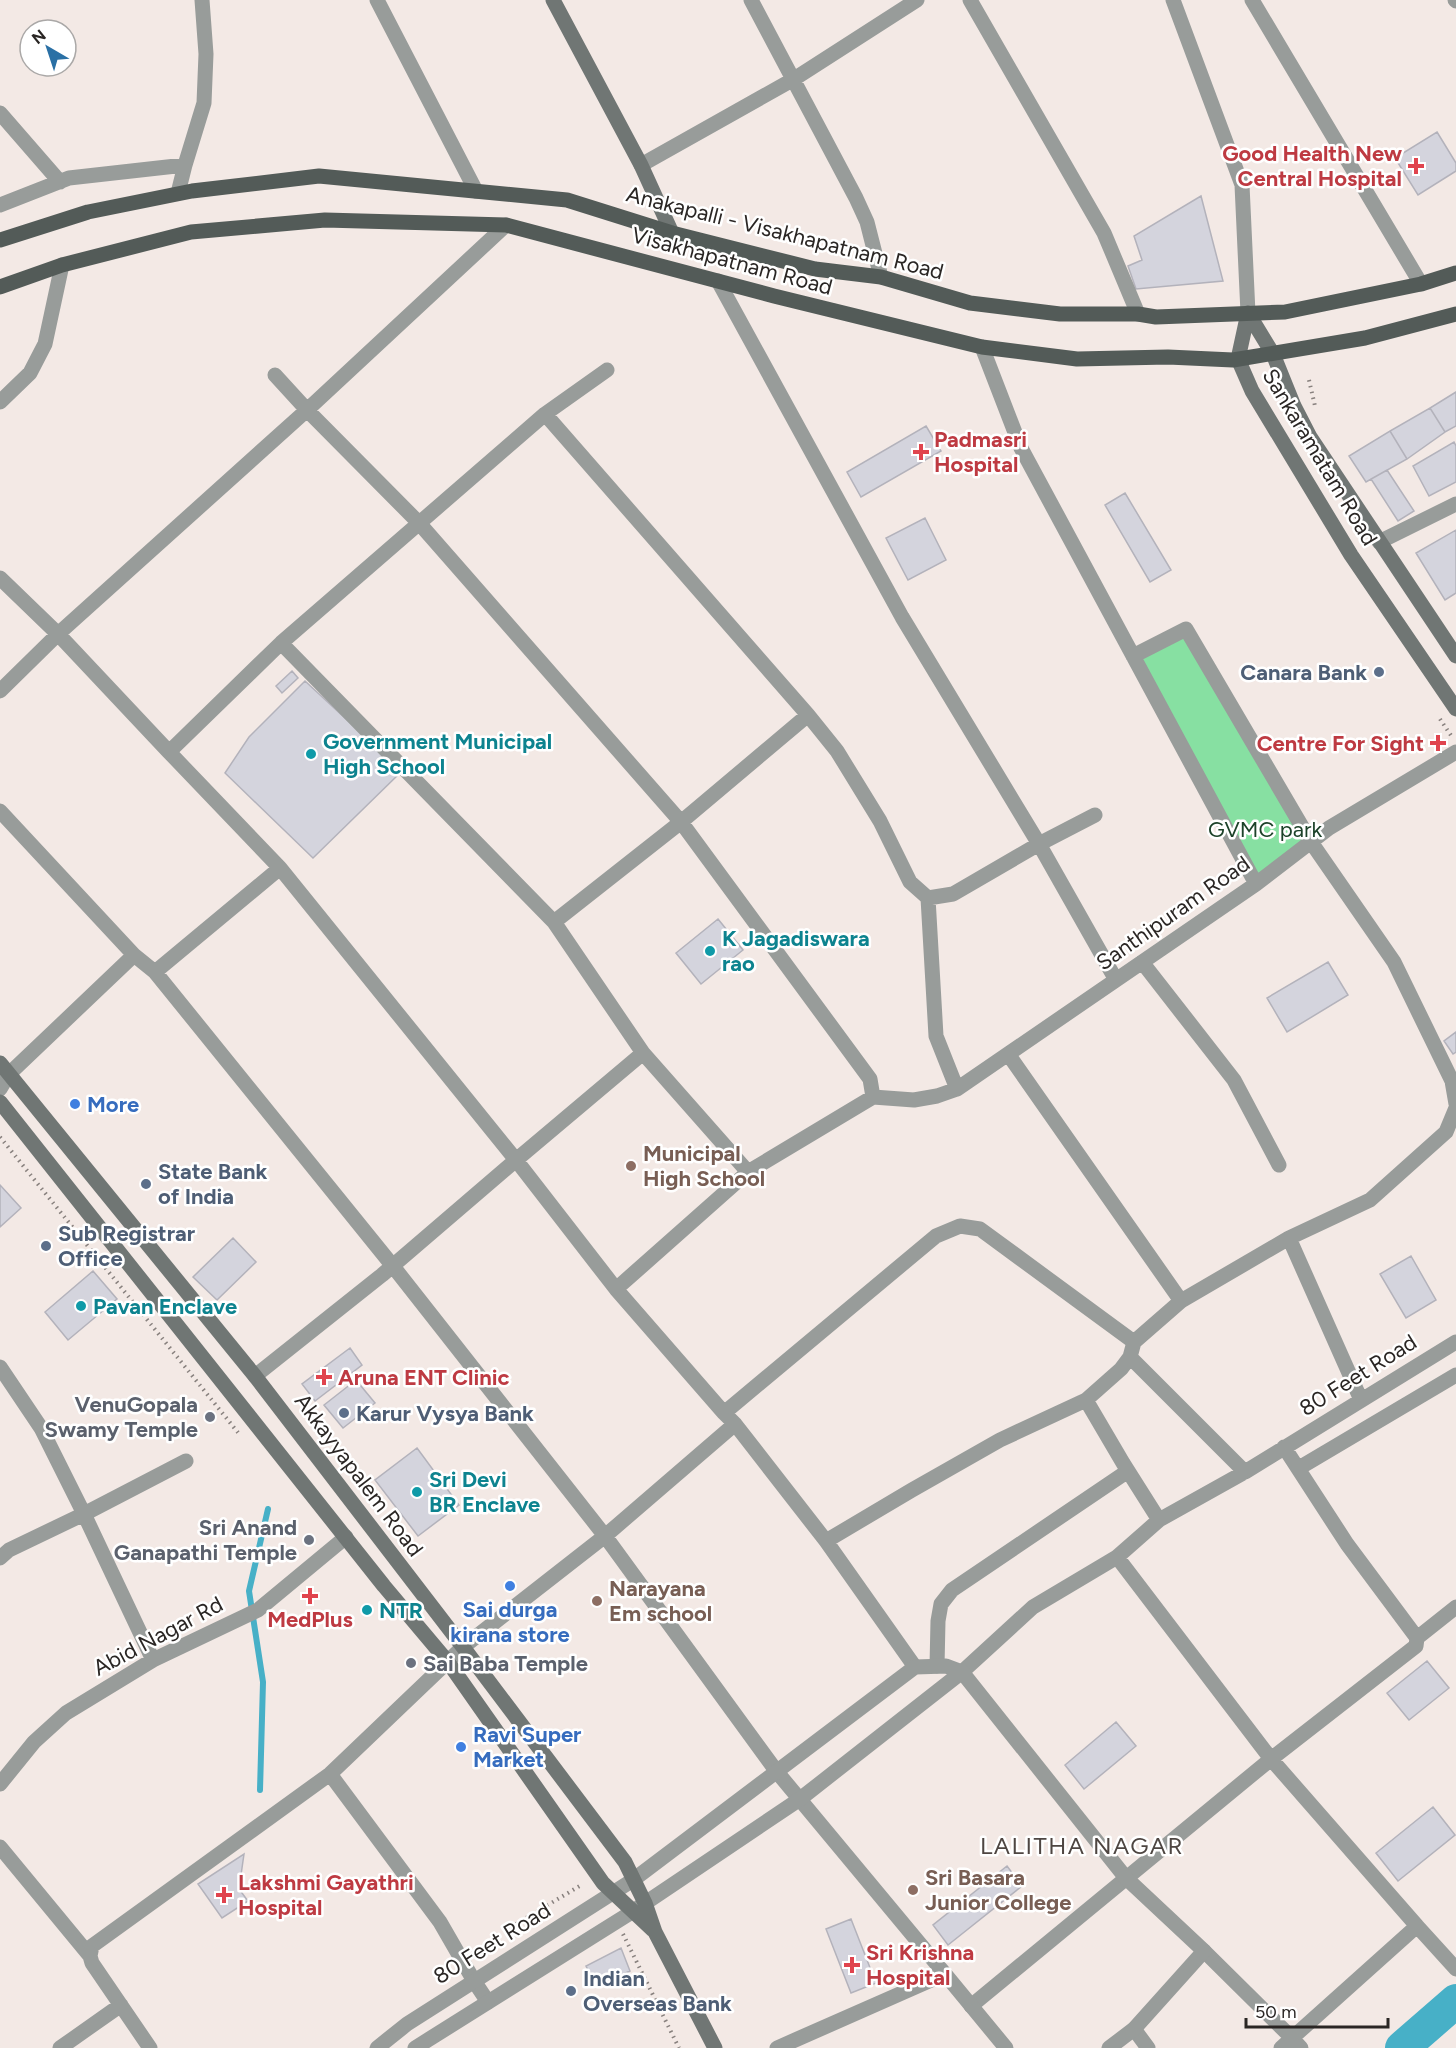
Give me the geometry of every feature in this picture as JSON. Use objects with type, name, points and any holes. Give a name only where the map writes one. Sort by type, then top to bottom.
[{"type":"main road","points":[[553,0],[642,165],[672,233]]},
{"type":"main road","name":"Anakapalli - Visakhapatnam Road","points":[[0,240],[88,212],[178,193],[319,176],[567,200],[672,233],[815,268],[881,277],[970,303],[1060,314],[1138,314],[1156,317],[1285,312],[1421,285],[1456,273]]},
{"type":"main road","name":"Visakhapatnam Road","points":[[0,287],[62,265],[191,232],[326,220],[506,225],[982,347],[1077,359],[1168,357],[1238,359],[1365,338],[1456,314]]},
{"type":"main road","name":"Sankaramatam Road","points":[[1248,314],[1273,354],[1294,406],[1310,437],[1456,656]]},
{"type":"main road","name":"Sankaramatam Road","points":[[1248,314],[1238,359],[1252,391],[1351,555],[1456,709]]},
{"type":"main road","name":"Akkayyapalem Road","points":[[4,1068],[255,1376],[625,1862],[633,1880],[638,1907],[655,1932],[715,2048]]},
{"type":"main road","name":"Akkayyapalem Road","points":[[0,1102],[384,1586],[448,1662],[603,1883],[606,1898],[638,1907]]},
{"type":"street","points":[[178,193],[204,104],[206,54],[202,0]]},
{"type":"street","points":[[377,0],[476,191]]},
{"type":"street","points":[[751,0],[867,222],[881,277]]},
{"type":"street","points":[[642,165],[794,79],[917,0]]},
{"type":"street","points":[[970,0],[1104,233],[1138,314]]},
{"type":"street","points":[[1173,0],[1242,185],[1248,314]]},
{"type":"street","points":[[1252,0],[1421,285]]},
{"type":"street","points":[[0,113],[60,182]]},
{"type":"street","points":[[0,205],[69,178],[185,165]]},
{"type":"street","points":[[0,691],[58,634],[307,410],[506,225]]},
{"type":"street","points":[[0,402],[30,373],[45,344],[62,265]]},
{"type":"street","points":[[718,281],[902,617],[1039,844],[1116,980]]},
{"type":"street","points":[[982,347],[1021,448],[1256,884]]},
{"type":"street","points":[[169,753],[281,643],[545,414],[607,370]]},
{"type":"street","points":[[274,375],[419,523],[681,822],[870,1079],[873,1096],[748,1172],[616,1289]]},
{"type":"street","points":[[545,414],[837,751],[880,821],[910,882],[928,898],[936,1036],[957,1089]]},
{"type":"street","points":[[1379,542],[1456,504]]},
{"type":"street","points":[[0,578],[58,634],[280,868],[516,1160],[616,1289],[730,1419],[826,1541],[915,1667],[946,1666],[962,1672],[1126,1878],[1204,1951],[1292,2045],[1417,1926]]},
{"type":"street","points":[[1133,656],[1186,629],[1311,842],[1394,962],[1452,1081],[1456,1104]]},
{"type":"street","points":[[281,643],[554,922],[643,1053],[748,1172]]},
{"type":"street","points":[[554,922],[681,822],[808,715]]},
{"type":"street","name":"Santhipuram Road","points":[[873,1096],[914,1100],[937,1096],[957,1089],[1256,884],[1329,828],[1456,752]]},
{"type":"street","points":[[0,811],[135,955],[155,972],[392,1265],[605,1536],[777,1772],[1006,2048]]},
{"type":"street","points":[[928,898],[953,894],[1039,844],[1095,815]]},
{"type":"street","points":[[155,972],[280,868]]},
{"type":"street","points":[[0,1089],[4,1068],[135,955]]},
{"type":"street","points":[[1142,962],[1234,1080],[1279,1165]]},
{"type":"street","points":[[255,1376],[392,1265],[643,1053]]},
{"type":"street","points":[[1008,1054],[1181,1301]]},
{"type":"street","points":[[826,1541],[1000,1440],[1086,1400],[1121,1369],[1132,1349],[1181,1301],[1289,1238],[1370,1200],[1446,1132],[1456,1108]]},
{"type":"street","points":[[90,1956],[92,1946],[102,1938],[330,1774],[463,1647],[605,1536],[730,1419],[936,1236],[960,1226],[980,1229],[1132,1349],[1245,1472]]},
{"type":"street","points":[[1289,1238],[1361,1400]]},
{"type":"street","name":"80 Feet Road","points":[[638,1907],[800,1799],[962,1672],[1033,1607],[1117,1557],[1159,1520],[1245,1472],[1456,1342]]},
{"type":"street","points":[[0,1367],[41,1428],[153,1660]]},
{"type":"street","points":[[1299,1468],[1456,1375]]},
{"type":"street","points":[[1086,1400],[1159,1520]]},
{"type":"street","points":[[971,2006],[1271,1759],[1416,1646],[1417,1638],[1347,1544],[1284,1447]]},
{"type":"street","points":[[0,1558],[9,1550],[84,1515],[186,1461]]},
{"type":"street","points":[[937,1666],[939,1612],[941,1604],[952,1590],[1128,1471]]},
{"type":"street","name":"Abid Nagar Rd","points":[[0,1784],[34,1742],[66,1713],[153,1660],[251,1613],[346,1537]]},
{"type":"street","points":[[1117,1557],[1271,1759],[1456,1968]]},
{"type":"street","points":[[1417,1638],[1456,1607]]},
{"type":"street","name":"80 Feet Road","points":[[377,2048],[407,2024],[633,1880],[915,1667]]},
{"type":"street","points":[[330,1774],[440,1922],[488,2002]]},
{"type":"street","points":[[0,1847],[90,1956],[92,1963],[150,2048]]},
{"type":"street","points":[[415,2048],[638,1907]]},
{"type":"street","points":[[1109,2048],[1134,2029],[1204,1951]]},
{"type":"street","points":[[777,2048],[945,1974]]},
{"type":"street","points":[[60,2048],[121,2005]]},
{"type":"street","points":[[1134,2029],[1148,2048]]},
{"type":"path","points":[[586,1882],[606,1898]]},
{"type":"path","points":[[615,1923],[679,2048]]},
{"type":"green space","name":"GVMC park","points":[[1186,629],[1311,842],[1256,884],[1133,656]]},
{"type":"building","points":[[1437,132],[1456,163],[1456,171],[1418,195],[1395,158]]},
{"type":"building","points":[[1201,196],[1223,281],[1136,289],[1128,266],[1142,260],[1134,236]]},
{"type":"building","points":[[1456,392],[1456,426],[1445,432],[1430,408]]},
{"type":"building","points":[[1430,408],[1445,432],[1407,459],[1390,431]]},
{"type":"building","points":[[926,426],[941,451],[861,497],[847,472]]},
{"type":"building","points":[[1390,431],[1407,459],[1366,482],[1349,456]]},
{"type":"building","points":[[1454,442],[1456,482],[1429,496],[1413,466]]},
{"type":"building","points":[[1387,470],[1414,511],[1398,521],[1371,479]]},
{"type":"building","points":[[1125,493],[1171,570],[1150,582],[1105,505]]},
{"type":"building","points":[[925,518],[946,560],[908,580],[886,538]]},
{"type":"building","points":[[1456,530],[1456,593],[1445,600],[1416,553]]},
{"type":"building","points":[[292,671],[298,678],[282,693],[276,686]]},
{"type":"building","name":"Government Municipal High School","points":[[305,681],[402,771],[313,858],[225,773],[249,737]]},
{"type":"building","name":"K Jagadiswara rao","points":[[718,919],[743,950],[701,984],[676,953]]},
{"type":"building","points":[[1328,962],[1348,995],[1287,1032],[1267,998]]},
{"type":"building","points":[[1456,1032],[1456,1052],[1453,1054],[1444,1041]]},
{"type":"building","points":[[0,1185],[21,1208],[0,1227]]},
{"type":"building","points":[[233,1238],[256,1262],[217,1300],[193,1277]]},
{"type":"building","points":[[1411,1256],[1436,1300],[1406,1318],[1380,1274]]},
{"type":"building","name":"Pavan Enclave","points":[[93,1271],[117,1299],[68,1340],[45,1312]]},
{"type":"building","points":[[350,1348],[362,1365],[315,1401],[302,1384]]},
{"type":"building","points":[[356,1380],[375,1403],[343,1428],[324,1405]]},
{"type":"building","name":"Sri Devi BR Enclave","points":[[417,1448],[459,1505],[418,1536],[375,1480]]},
{"type":"building","points":[[1427,1661],[1449,1688],[1409,1720],[1387,1693]]},
{"type":"building","points":[[1116,1722],[1136,1746],[1084,1789],[1065,1765]]},
{"type":"building","points":[[1433,1807],[1455,1835],[1398,1881],[1376,1853]]},
{"type":"building","points":[[244,1854],[239,1889],[248,1901],[222,1918],[198,1884]]},
{"type":"building","points":[[1007,1866],[1022,1886],[948,1945],[933,1925]]},
{"type":"building","points":[[851,1919],[876,1983],[851,1993],[826,1929]]},
{"type":"building","points":[[621,1948],[630,1971],[596,1986],[586,1966]]},
{"type":"waterway","points":[[260,1790],[263,1682],[249,1591],[268,1509]]},
{"type":"waterway","points":[[1402,2048],[1456,2001]]},
{"type":"place","name":"Good Health New Central Hospital","points":[[1416,166]]},
{"type":"place","name":"Padmasri Hospital","points":[[921,452]]},
{"type":"place","name":"Canara Bank","points":[[1379,672]]},
{"type":"place","name":"Centre For Sight","points":[[1438,743]]},
{"type":"place","name":"Government Municipal High School","points":[[311,754]]},
{"type":"place","name":"K Jagadiswara rao","points":[[710,951]]},
{"type":"place","name":"More","points":[[75,1104]]},
{"type":"place","name":"Municipal High School","points":[[631,1166]]},
{"type":"place","name":"State Bank of India","points":[[146,1184]]},
{"type":"place","name":"Sub Registrar Office","points":[[46,1246]]},
{"type":"place","name":"Pavan Enclave","points":[[81,1306]]},
{"type":"place","name":"Aruna ENT Clinic","points":[[324,1377]]},
{"type":"place","name":"Karur Vysya Bank","points":[[344,1413]]},
{"type":"place","name":"VenuGopala Swamy Temple","points":[[210,1417]]},
{"type":"place","name":"Sri Devi BR Enclave","points":[[417,1492]]},
{"type":"place","name":"Sri Anand Ganapathi Temple","points":[[309,1540]]},
{"type":"place","name":"Sai durga kirana store","points":[[510,1586]]},
{"type":"place","name":"MedPlus","points":[[310,1596]]},
{"type":"place","name":"Narayana Em school","points":[[597,1601]]},
{"type":"place","name":"NTR","points":[[367,1610]]},
{"type":"place","name":"Sai Baba Temple","points":[[411,1663]]},
{"type":"place","name":"Ravi Super Market","points":[[461,1747]]},
{"type":"place","name":"Sri Basara Junior College","points":[[913,1890]]},
{"type":"place","name":"Lakshmi Gayathri Hospital","points":[[224,1895]]},
{"type":"place","name":"Sri Krishna Hospital","points":[[852,1965]]},
{"type":"place","name":"Indian Overseas Bank","points":[[571,1991]]},
{"type":"district","name":"LALITHA NAGAR","points":[[1082,1845]]}]
